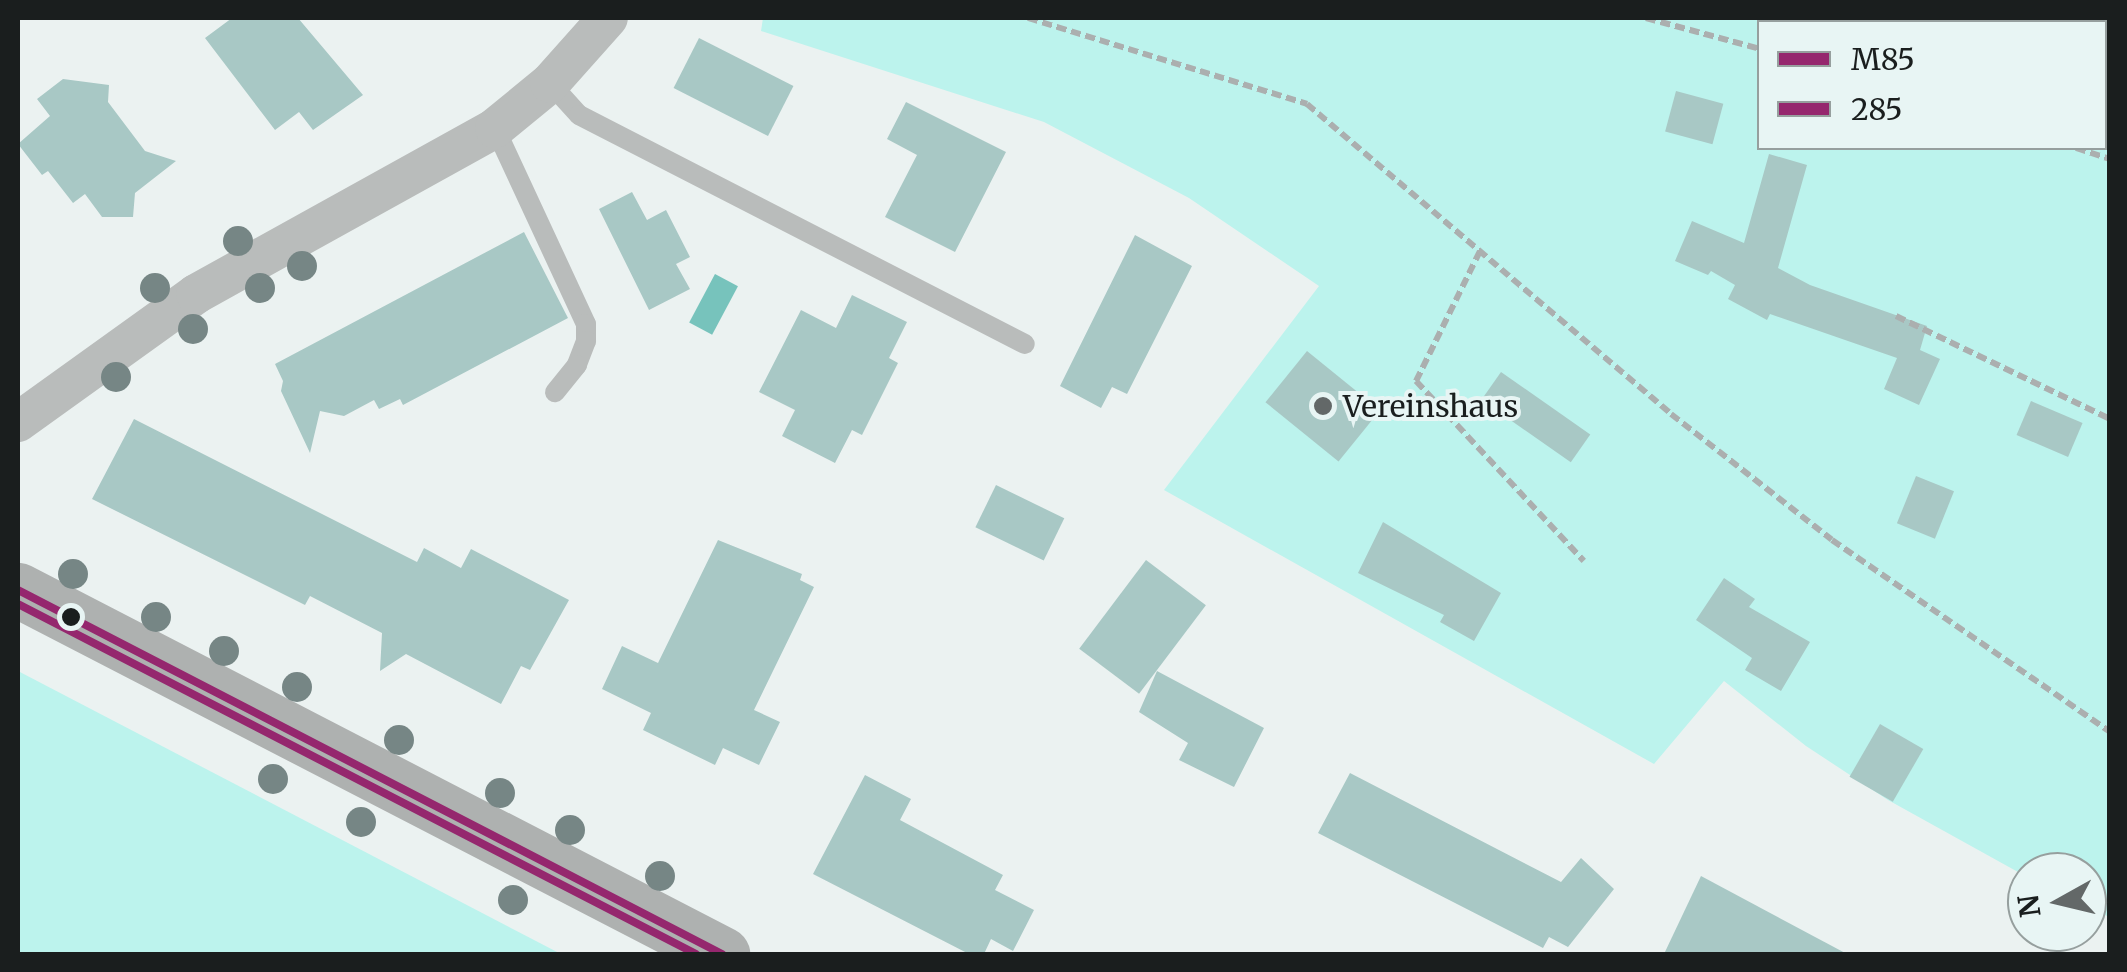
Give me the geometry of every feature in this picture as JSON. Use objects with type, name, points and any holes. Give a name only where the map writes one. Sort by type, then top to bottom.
[{"type":"main road","points":[[18,590],[722,954]]},
{"type":"street","points":[[18,422],[196,294],[495,128],[550,83],[608,18]]},
{"type":"lane","points":[[550,83],[579,115],[1025,344]]},
{"type":"lane","points":[[495,128],[586,324],[586,341],[577,365],[555,392]]},
{"type":"path","points":[[1028,18],[1307,104],[1671,414],[1832,540],[2110,732]]},
{"type":"path","points":[[1646,18],[1757,49]]},
{"type":"path","points":[[2082,150],[2110,159]]},
{"type":"path","points":[[1480,251],[1416,381],[1584,561]]},
{"type":"path","points":[[1896,316],[2110,419]]},
{"type":"shaded area","points":[[763,18],[2084,20],[1757,20],[1757,150],[2107,150],[2109,28],[2109,917],[2107,852],[2007,852],[2007,866],[1888,800],[1806,746],[1724,681],[1654,764],[1164,490],[1319,286],[1189,198],[1044,122],[761,31]]},
{"type":"shaded area","points":[[715,274],[738,286],[712,335],[689,323]]},
{"type":"shaded area","points":[[18,671],[561,954],[18,954]]},
{"type":"building","points":[[232,18],[298,18],[363,95],[313,130],[299,112],[275,130],[205,38]]},
{"type":"building","points":[[699,38],[793,86],[768,136],[674,88]]},
{"type":"building","points":[[63,79],[109,85],[108,102],[145,151],[176,161],[135,193],[133,217],[102,217],[85,194],[73,203],[48,171],[42,175],[18,144],[50,116],[37,99]]},
{"type":"building","points":[[1676,91],[1723,104],[1712,144],[1665,132]]},
{"type":"building","points":[[906,102],[1006,152],[955,252],[885,217],[917,155],[887,139]]},
{"type":"building","points":[[1769,154],[1807,165],[1778,268],[1810,285],[1927,326],[1920,350],[1940,359],[1919,405],[1884,389],[1897,358],[1770,314],[1767,320],[1728,299],[1735,285],[1711,271],[1708,275],[1675,261],[1692,221],[1744,243]]},
{"type":"building","points":[[632,192],[647,220],[666,210],[690,257],[676,264],[690,289],[649,310],[599,209]]},
{"type":"building","points":[[524,232],[568,318],[403,405],[400,399],[379,409],[374,400],[344,416],[320,411],[310,453],[281,391],[283,381],[275,364]]},
{"type":"building","points":[[1135,235],[1192,266],[1127,394],[1112,387],[1101,408],[1060,386]]},
{"type":"building","points":[[852,295],[907,322],[889,358],[898,363],[862,435],[852,430],[835,463],[782,436],[795,410],[759,392],[801,310],[836,328]]},
{"type":"building","name":"Vereinshaus","points":[[1307,351],[1380,410],[1339,461],[1265,402]]},
{"type":"building","points":[[1501,372],[1590,435],[1571,462],[1481,400]]},
{"type":"building","points":[[2031,401],[2083,423],[2068,457],[2017,435]]},
{"type":"building","points":[[134,419],[417,562],[424,548],[461,568],[471,549],[569,600],[530,670],[521,666],[501,704],[406,654],[380,671],[382,633],[310,596],[305,605],[92,499]]},
{"type":"building","points":[[1916,476],[1954,491],[1935,539],[1897,523]]},
{"type":"building","points":[[996,485],[1064,518],[1044,561],[975,527]]},
{"type":"building","points":[[1383,522],[1501,593],[1474,641],[1440,622],[1444,615],[1358,573]]},
{"type":"building","points":[[718,540],[802,574],[800,580],[814,587],[754,710],[780,722],[759,765],[723,748],[715,765],[643,730],[651,713],[602,689],[622,646],[658,663]]},
{"type":"building","points":[[1146,560],[1206,605],[1139,694],[1079,649]]},
{"type":"building","points":[[1724,578],[1755,599],[1749,607],[1810,642],[1781,691],[1745,670],[1752,658],[1696,620]]},
{"type":"building","points":[[1157,671],[1264,728],[1234,787],[1179,760],[1188,743],[1139,712]]},
{"type":"building","points":[[1880,724],[1923,749],[1893,802],[1850,777]]},
{"type":"building","points":[[1350,773],[1561,882],[1581,858],[1614,889],[1568,947],[1549,937],[1543,948],[1318,833]]},
{"type":"building","points":[[865,775],[911,799],[900,820],[1003,875],[995,890],[1034,910],[1013,951],[991,939],[984,954],[969,954],[813,874]]},
{"type":"building","points":[[1701,876],[1847,954],[1664,954]]},
{"type":"transit line","name":"M85","points":[[18,590],[722,954]]},
{"type":"transit line","name":"285","points":[[18,604],[696,954]]},
{"type":"place","name":"Vereinshaus","points":[[1323,406]]}]
